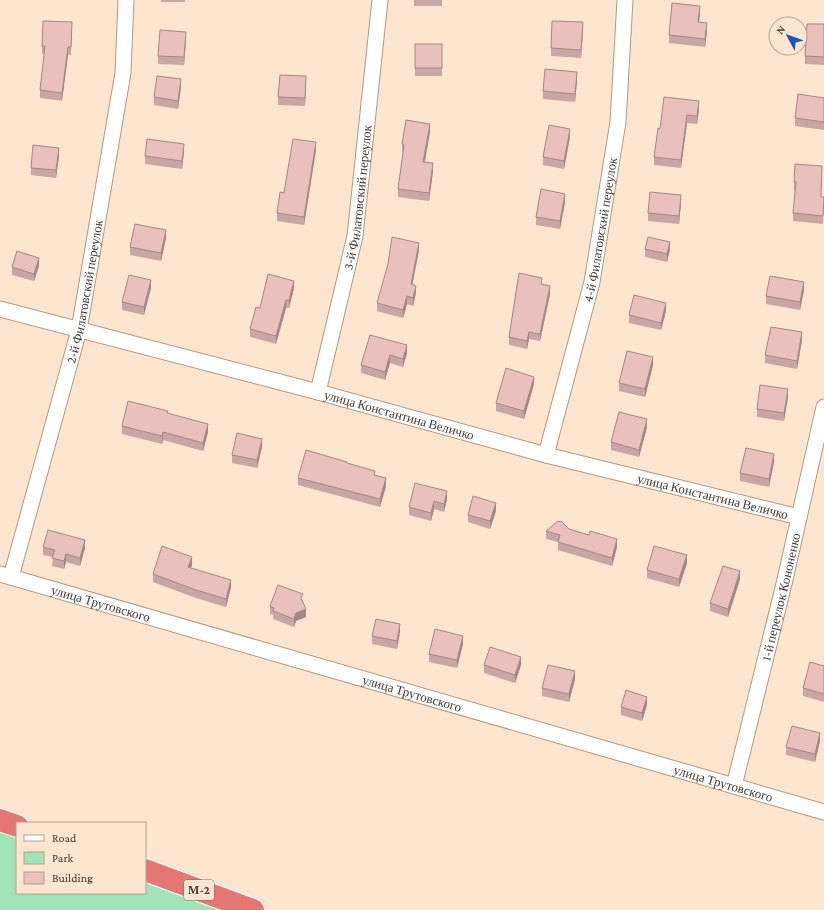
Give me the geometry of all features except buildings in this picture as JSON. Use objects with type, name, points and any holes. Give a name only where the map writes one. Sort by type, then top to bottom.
[{"type":"highway","points":[[0,820],[16,826]]},
{"type":"highway","name":"М-2","points":[[146,870],[253,910]]},
{"type":"street","name":"2-й Филатовский переулок","points":[[5,576],[79,330],[123,73],[126,0]]},
{"type":"street","name":"3-й Филатовский переулок","points":[[318,392],[355,236],[380,0]]},
{"type":"street","name":"4-й Филатовский переулок","points":[[546,455],[592,282],[618,122],[625,0]]},
{"type":"street","name":"улица Константина Величко","points":[[0,309],[318,392],[546,455],[799,517]]},
{"type":"street","name":"1-й переулок Кононенко","points":[[734,786],[784,584],[824,407]]},
{"type":"street","name":"улица Трутовского","points":[[5,576],[824,812]]},
{"type":"green space","points":[[0,820],[16,826],[16,894],[146,894],[146,870],[253,910],[0,910]]}]
